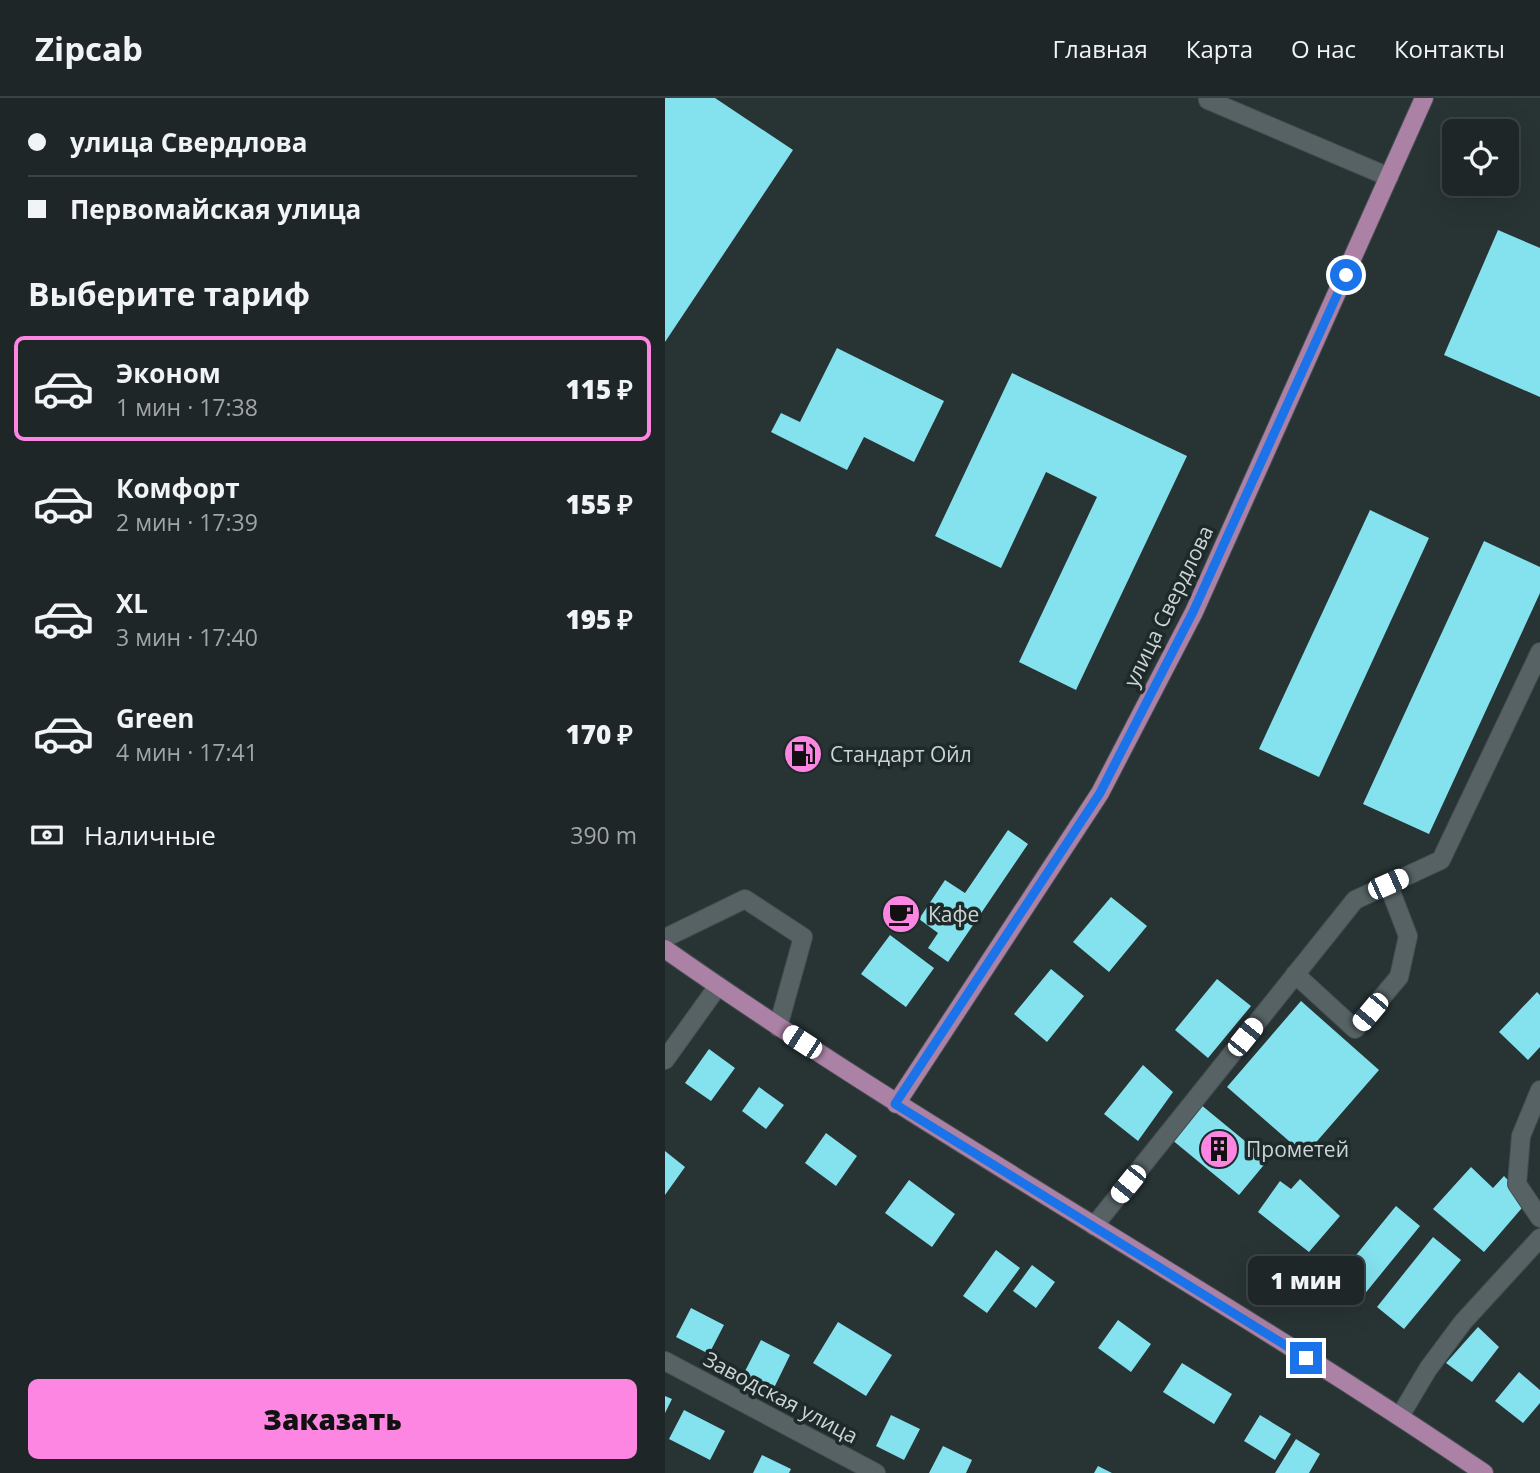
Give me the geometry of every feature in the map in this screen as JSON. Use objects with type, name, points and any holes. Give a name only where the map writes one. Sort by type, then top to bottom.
[{"type":"main road","name":"улица Свердлова","points":[[895,1104],[1100,793],[1193,612],[1425,98]]},
{"type":"main road","points":[[665,949],[895,1104],[1401,1416],[1485,1473]]},
{"type":"street","points":[[1209,98],[1208,100],[1389,177]]},
{"type":"street","points":[[1094,1226],[1355,900],[1441,860],[1540,652]]},
{"type":"street","points":[[1296,974],[1355,1030],[1399,978],[1408,936],[1388,884]]},
{"type":"street","points":[[665,938],[745,899],[803,937],[778,1027]]},
{"type":"street","points":[[665,1060],[717,986]]},
{"type":"street","points":[[1540,1090],[1521,1136],[1517,1184],[1540,1218]]},
{"type":"street","points":[[1401,1416],[1428,1369],[1463,1322],[1540,1238]]},
{"type":"street","name":"Заводская улица","points":[[665,1361],[876,1473]]},
{"type":"building","points":[[665,98],[715,98],[793,150],[665,342]]},
{"type":"building","points":[[1498,230],[1540,248],[1540,397],[1444,355]]},
{"type":"building","points":[[837,348],[944,401],[914,462],[864,437],[847,470],[771,432],[781,413],[800,422]]},
{"type":"building","points":[[1012,373],[1187,456],[1076,690],[1019,662],[1097,497],[1046,472],[1001,568],[935,536]]},
{"type":"building","points":[[1370,510],[1429,538],[1319,777],[1259,749]]},
{"type":"building","points":[[1484,541],[1540,567],[1540,593],[1429,834],[1363,804]]},
{"type":"building","points":[[1008,830],[1028,844],[948,962],[928,948],[938,933],[919,919],[945,880],[965,893]]},
{"type":"building","points":[[1111,897],[1147,926],[1109,972],[1073,942]]},
{"type":"building","points":[[890,935],[934,968],[906,1007],[861,974]]},
{"type":"building","points":[[1051,969],[1084,996],[1047,1042],[1014,1014]]},
{"type":"building","points":[[1217,979],[1251,1006],[1208,1058],[1175,1030]]},
{"type":"building","points":[[1537,992],[1540,995],[1540,1047],[1528,1060],[1499,1032]]},
{"type":"building","points":[[1301,1001],[1379,1070],[1305,1155],[1227,1087]]},
{"type":"building","points":[[709,1049],[735,1068],[711,1101],[685,1083]]},
{"type":"building","points":[[1143,1065],[1173,1092],[1138,1141],[1104,1114]]},
{"type":"building","points":[[759,1087],[784,1105],[766,1129],[742,1111]]},
{"type":"building","name":"Прометей","points":[[1200,1104],[1268,1160],[1239,1195],[1171,1139]]},
{"type":"building","points":[[826,1133],[857,1156],[836,1186],[805,1163]]},
{"type":"building","points":[[665,1151],[685,1167],[665,1195]]},
{"type":"building","points":[[1471,1167],[1493,1188],[1504,1176],[1528,1201],[1484,1252],[1433,1209]]},
{"type":"building","points":[[1300,1179],[1340,1216],[1309,1252],[1258,1212],[1280,1181],[1291,1189]]},
{"type":"building","points":[[909,1180],[955,1214],[932,1247],[885,1213]]},
{"type":"building","points":[[1396,1206],[1420,1226],[1363,1296],[1339,1276]]},
{"type":"building","points":[[1433,1237],[1461,1260],[1404,1329],[1377,1307]]},
{"type":"building","points":[[996,1250],[1020,1268],[987,1313],[963,1296]]},
{"type":"building","points":[[1032,1265],[1055,1282],[1036,1308],[1013,1291]]},
{"type":"building","points":[[691,1308],[724,1325],[709,1354],[676,1337]]},
{"type":"building","points":[[1118,1320],[1151,1344],[1131,1372],[1098,1348]]},
{"type":"building","points":[[838,1322],[892,1355],[866,1396],[813,1363]]},
{"type":"building","points":[[1478,1327],[1499,1347],[1472,1382],[1446,1363]]},
{"type":"building","points":[[761,1340],[790,1355],[773,1390],[743,1375]]},
{"type":"building","points":[[1182,1363],[1232,1394],[1214,1424],[1163,1392]]},
{"type":"building","points":[[1519,1372],[1540,1390],[1540,1403],[1523,1423],[1495,1401]]},
{"type":"building","points":[[665,1396],[672,1399],[665,1413]]},
{"type":"building","points":[[684,1410],[725,1431],[710,1460],[669,1439]]},
{"type":"building","points":[[891,1415],[920,1429],[904,1460],[876,1446]]},
{"type":"building","points":[[1260,1415],[1291,1434],[1275,1460],[1244,1441]]},
{"type":"building","points":[[1296,1439],[1320,1454],[1309,1473],[1275,1473]]},
{"type":"building","points":[[943,1446],[972,1460],[966,1473],[929,1473]]},
{"type":"building","points":[[762,1455],[791,1469],[789,1473],[753,1473]]},
{"type":"building","points":[[1098,1466],[1112,1473],[1094,1473]]},
{"type":"place","name":"Стандарт Ойл","points":[[803,754]]},
{"type":"place","name":"Кафе","points":[[901,914]]},
{"type":"place","name":"Прометей","points":[[1219,1149]]},
{"type":"route","points":[[1306,1358],[895,1104],[1100,793],[1193,612],[1346,275]]}]
